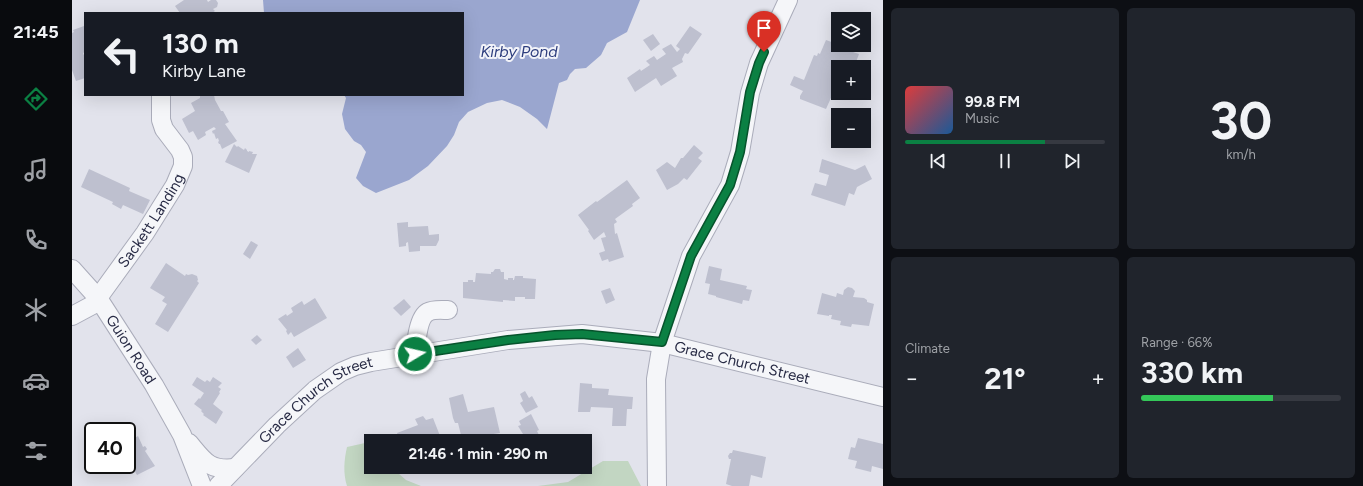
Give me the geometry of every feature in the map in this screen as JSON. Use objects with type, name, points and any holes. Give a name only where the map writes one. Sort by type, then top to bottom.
[{"type":"street","points":[[657,486],[656,379],[662,342],[691,256],[730,185],[740,152],[750,92],[759,63],[788,0]]},
{"type":"street","name":"Sackett Landing","points":[[99,300],[145,233],[175,185],[183,166],[183,157],[180,150],[164,129],[161,120],[161,96]]},
{"type":"street","name":"Guion Road","points":[[72,269],[99,300],[154,385],[182,435],[202,486]]},
{"type":"street","points":[[72,316],[99,300]]},
{"type":"street","points":[[415,354],[418,332],[424,315],[432,311],[448,310]]},
{"type":"street","name":"Grace Church Street","points":[[218,486],[277,425],[327,380],[341,372],[355,366],[371,362],[508,340],[582,334],[662,342],[883,397]]},
{"type":"street","name":"Guion Road","points":[[182,435],[202,460],[213,467],[223,470],[235,468]]},
{"type":"green space","points":[[364,443],[364,474],[399,474],[406,480],[421,486],[347,486],[344,466],[347,447]]},
{"type":"green space","points":[[603,461],[628,461],[641,486],[538,486],[568,482],[581,474],[592,474],[592,468]]},
{"type":"water","name":"Kirby Pond","points":[[263,0],[640,0],[627,32],[607,43],[601,55],[586,68],[575,69],[567,80],[559,83],[547,129],[537,119],[520,107],[502,100],[487,103],[468,112],[459,122],[454,135],[447,146],[428,166],[409,180],[376,193],[363,186],[356,178],[366,152],[361,145],[354,141],[345,129],[342,114],[346,98],[345,96],[464,96],[464,12],[264,12]]},
{"type":"building","points":[[184,0],[207,0],[208,2],[211,0],[216,0],[218,3],[217,7],[213,9],[215,11],[214,12],[179,12],[175,6]]},
{"type":"building","points":[[84,26],[84,78],[76,81],[72,70],[73,30]]},
{"type":"building","points":[[690,26],[702,34],[688,54],[685,53],[682,59],[683,62],[672,68],[677,76],[661,86],[656,78],[635,92],[627,78],[640,69],[641,71],[650,65],[646,61],[654,56],[657,60],[666,54],[662,49],[671,44],[677,52],[680,49],[676,46]]},
{"type":"building","points":[[653,34],[660,44],[651,51],[643,40]]},
{"type":"building","points":[[826,40],[831,42],[831,52],[853,52],[859,54],[857,60],[831,60],[831,98],[826,109],[800,99],[803,91],[790,85],[794,76],[804,80],[814,55],[817,56],[818,53],[820,54]]},
{"type":"building","points":[[200,96],[214,96],[221,111],[223,111],[229,122],[225,124],[237,141],[222,149],[218,142],[218,138],[216,139],[214,133],[213,134],[212,131],[216,129],[214,127],[205,132],[206,135],[198,140],[193,131],[189,133],[182,119],[195,111],[191,103],[200,98]]},
{"type":"building","points":[[234,144],[244,150],[245,148],[249,152],[253,152],[252,154],[257,154],[249,173],[225,162]]},
{"type":"building","points":[[694,145],[703,153],[698,158],[702,161],[687,180],[684,178],[678,184],[667,190],[656,170],[667,162],[675,168],[681,158],[683,158]]},
{"type":"building","points":[[822,159],[855,170],[865,165],[872,179],[857,187],[854,195],[849,193],[845,206],[811,195],[815,183],[826,186],[829,175],[819,172]]},
{"type":"building","points":[[89,169],[130,188],[129,191],[150,200],[143,214],[123,205],[121,209],[112,204],[113,202],[81,187]]},
{"type":"building","points":[[627,180],[640,198],[632,204],[633,206],[615,219],[617,222],[614,224],[615,234],[617,233],[624,257],[609,262],[608,259],[602,261],[599,253],[605,251],[601,238],[606,237],[604,232],[594,240],[578,215]]},
{"type":"building","points":[[408,222],[408,227],[428,226],[429,235],[439,234],[439,240],[436,246],[420,246],[420,251],[409,252],[408,242],[406,243],[406,246],[399,247],[397,223]]},
{"type":"building","points":[[251,241],[258,245],[250,259],[243,254]]},
{"type":"building","points":[[166,263],[185,276],[186,274],[192,274],[197,276],[197,281],[199,283],[168,332],[155,324],[167,304],[162,301],[165,297],[150,288]]},
{"type":"building","points":[[709,266],[722,269],[720,280],[747,286],[746,289],[752,290],[749,301],[743,300],[742,304],[708,294],[710,284],[705,283]]},
{"type":"building","points":[[495,269],[500,269],[501,272],[504,272],[504,279],[508,280],[508,278],[513,278],[514,280],[515,276],[536,279],[535,299],[515,297],[515,301],[503,300],[503,302],[463,298],[463,282],[473,280],[473,282],[475,282],[476,273],[491,274],[491,272]]},
{"type":"building","points":[[848,287],[855,291],[853,297],[864,298],[867,302],[874,304],[869,326],[852,324],[851,327],[840,325],[841,321],[831,319],[832,315],[817,314],[822,293],[836,297],[837,293],[843,295],[844,290]]},
{"type":"building","points":[[610,288],[615,300],[606,304],[601,291]]},
{"type":"building","points":[[315,298],[327,318],[294,337],[291,332],[288,335],[287,330],[278,319],[293,312],[291,308],[302,301],[304,305]]},
{"type":"building","points":[[404,299],[411,307],[401,316],[393,308]]},
{"type":"building","points":[[257,335],[262,340],[256,345],[251,340]]},
{"type":"building","points":[[298,348],[306,360],[293,368],[286,357]]},
{"type":"building","points":[[197,377],[205,382],[207,380],[210,382],[213,377],[222,383],[218,387],[221,389],[219,392],[220,393],[213,404],[223,412],[216,424],[203,415],[202,410],[194,404],[204,393],[192,385]]},
{"type":"building","points":[[580,383],[592,384],[592,388],[609,389],[608,395],[633,397],[632,409],[627,409],[626,426],[612,426],[613,408],[591,407],[590,412],[578,412]]},
{"type":"building","points":[[525,391],[529,398],[532,396],[538,407],[526,413],[520,403],[523,401],[520,394]]},
{"type":"building","points":[[463,394],[468,412],[494,407],[500,433],[461,434],[458,423],[455,423],[453,418],[449,398]]},
{"type":"building","points":[[531,414],[539,430],[537,431],[538,434],[523,434],[518,426],[521,425],[519,421]]},
{"type":"building","points":[[423,416],[426,420],[433,418],[439,434],[397,434],[418,425],[415,419]]},
{"type":"building","points":[[138,436],[143,447],[145,446],[147,449],[145,451],[155,466],[137,475],[136,473],[136,437]]},
{"type":"building","points":[[858,438],[883,444],[883,469],[872,466],[871,472],[855,468],[857,461],[848,459],[851,447],[855,448]]},
{"type":"building","points":[[733,450],[766,457],[762,478],[751,475],[749,486],[732,486],[726,484],[731,459],[729,459],[728,456]]},
{"type":"route","points":[[415,354],[508,340],[555,335],[582,334],[662,342],[691,256],[730,185],[740,152],[750,92],[764,52]]}]
